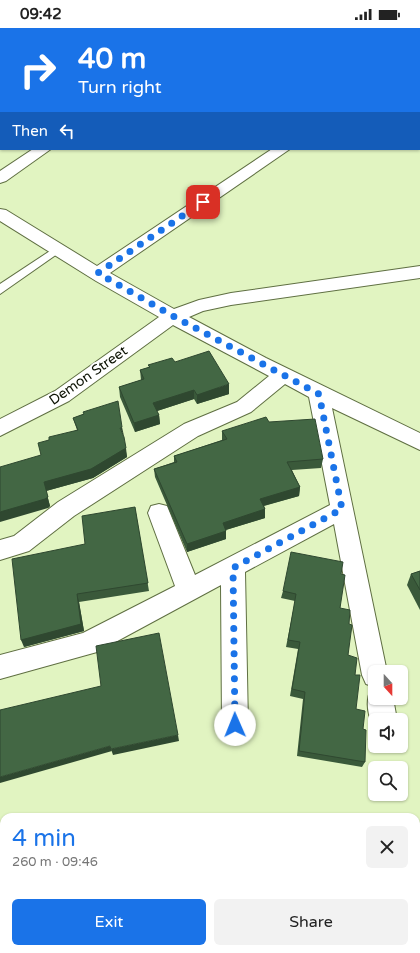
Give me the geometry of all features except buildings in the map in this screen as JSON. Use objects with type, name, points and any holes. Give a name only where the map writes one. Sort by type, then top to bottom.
[{"type":"street","points":[[0,178],[42,150]]},
{"type":"street","points":[[98,273],[281,150]]},
{"type":"street","points":[[0,214],[56,250],[173,316],[319,394],[420,442]]},
{"type":"street","name":"Demon Street","points":[[0,428],[62,396],[122,351],[173,316],[199,306],[231,299],[418,275]]},
{"type":"street","points":[[0,550],[21,544],[66,509],[191,430],[244,407],[283,375]]},
{"type":"street","points":[[319,394],[373,665]]},
{"type":"street","points":[[0,667],[88,644],[342,509]]},
{"type":"street","points":[[159,513],[189,590]]},
{"type":"street","points":[[233,568],[235,725]]},
{"type":"lane","points":[[0,290],[56,250]]},
{"type":"route","points":[[203,202],[98,273],[173,316],[319,394],[342,509],[233,568],[235,725]]}]
